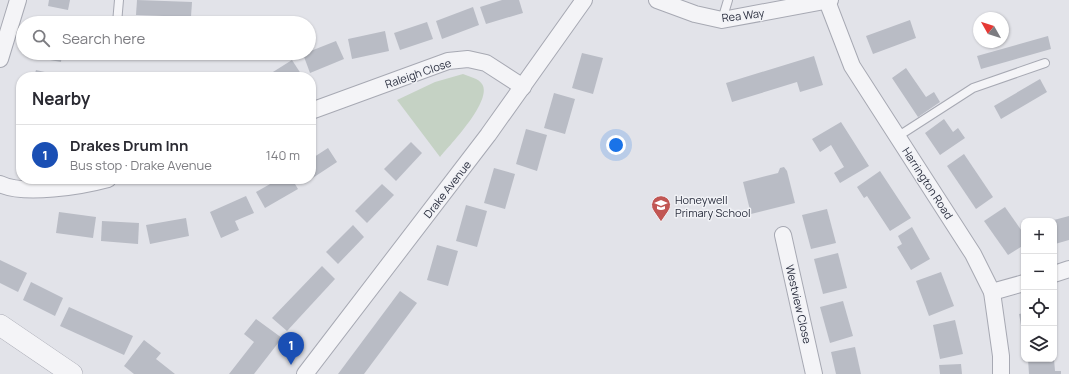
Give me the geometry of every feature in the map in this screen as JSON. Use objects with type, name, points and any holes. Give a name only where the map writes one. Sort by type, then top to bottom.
[{"type":"street","points":[[0,59],[18,0]]},
{"type":"street","name":"Drake Avenue","points":[[305,374],[523,87],[584,0]]},
{"type":"street","name":"Rea Way","points":[[657,0],[694,14],[722,20],[829,0]]},
{"type":"street","name":"Harrington Road","points":[[829,0],[852,66],[973,254],[992,292],[1001,356],[1001,374]]},
{"type":"street","name":"Raleigh Close","points":[[316,109],[448,61],[468,59],[486,63],[523,87]]},
{"type":"street","points":[[0,184],[7,188],[38,190],[76,184]]},
{"type":"street","name":"Westview Close","points":[[783,235],[814,374]]},
{"type":"street","points":[[1057,273],[1069,269]]},
{"type":"street","points":[[992,292],[1021,284]]},
{"type":"street","points":[[0,325],[72,374]]},
{"type":"lane","points":[[118,16],[119,0]]},
{"type":"lane","points":[[722,20],[728,0]]},
{"type":"lane","points":[[897,136],[973,88],[1045,63]]},
{"type":"green space","points":[[463,74],[476,79],[482,84],[484,91],[482,100],[469,122],[440,157],[397,100],[435,82]]},
{"type":"building","points":[[49,0],[70,0],[68,10],[48,6]]},
{"type":"building","points":[[137,0],[192,2],[191,16],[136,15]]},
{"type":"building","points":[[502,0],[519,0],[523,13],[486,24],[480,7]]},
{"type":"building","points":[[473,7],[479,25],[442,39],[436,21]]},
{"type":"building","points":[[910,20],[916,38],[873,54],[866,36]]},
{"type":"building","points":[[427,22],[433,39],[400,50],[394,33]]},
{"type":"building","points":[[385,31],[389,51],[352,59],[348,39]]},
{"type":"building","points":[[1048,36],[1051,49],[981,69],[977,56]]},
{"type":"building","points":[[336,41],[344,59],[310,72],[305,60],[316,60],[316,49]]},
{"type":"building","points":[[582,53],[603,58],[593,94],[572,88]]},
{"type":"building","points":[[814,56],[823,85],[800,92],[797,82],[732,102],[726,83]]},
{"type":"building","points":[[50,60],[61,60],[61,62]]},
{"type":"building","points":[[292,60],[300,72],[273,72]]},
{"type":"building","points":[[906,68],[926,97],[934,92],[940,102],[918,117],[892,78]]},
{"type":"building","points":[[1040,79],[1047,92],[1001,119],[994,106]]},
{"type":"building","points":[[554,93],[575,99],[565,134],[544,128]]},
{"type":"building","points":[[944,119],[953,132],[958,128],[965,138],[940,155],[925,133]]},
{"type":"building","points":[[841,122],[869,166],[840,183],[834,173],[844,167],[831,145],[820,152],[812,139]]},
{"type":"building","points":[[526,129],[547,135],[537,171],[516,164]]},
{"type":"building","points":[[411,142],[422,153],[396,181],[384,169]]},
{"type":"building","points":[[328,148],[337,162],[316,176],[316,156]]},
{"type":"building","points":[[964,154],[993,197],[976,209],[947,166]]},
{"type":"building","points":[[784,167],[787,171],[795,203],[751,214],[743,182],[778,173],[780,168]]},
{"type":"building","points":[[494,168],[515,174],[505,209],[484,203]]},
{"type":"building","points":[[880,171],[911,218],[890,231],[867,196],[864,198],[857,187]]},
{"type":"building","points":[[270,184],[295,184],[298,189],[265,208],[256,192]]},
{"type":"building","points":[[382,184],[394,195],[367,223],[355,211]]},
{"type":"building","points":[[246,196],[254,213],[235,221],[239,230],[221,238],[210,212]]},
{"type":"building","points":[[466,205],[487,211],[477,247],[456,241]]},
{"type":"building","points":[[1005,207],[1021,230],[1021,247],[1008,255],[984,221]]},
{"type":"building","points":[[827,209],[836,243],[811,249],[802,215]]},
{"type":"building","points":[[59,212],[96,217],[93,238],[56,233]]},
{"type":"building","points":[[1069,216],[1069,240],[1057,243],[1057,219]]},
{"type":"building","points":[[186,218],[189,236],[150,244],[146,225]]},
{"type":"building","points":[[102,221],[139,223],[138,244],[101,241]]},
{"type":"building","points":[[353,225],[364,237],[338,264],[326,252]]},
{"type":"building","points":[[912,227],[930,259],[911,270],[897,247],[902,244],[898,236]]},
{"type":"building","points":[[437,245],[458,251],[448,286],[427,280]]},
{"type":"building","points":[[838,253],[847,288],[823,294],[814,259]]},
{"type":"building","points":[[0,260],[27,273],[18,292],[0,283]]},
{"type":"building","points":[[322,266],[335,279],[287,331],[272,318]]},
{"type":"building","points":[[941,272],[954,306],[929,316],[916,281]]},
{"type":"building","points":[[31,282],[63,298],[55,316],[23,300]]},
{"type":"building","points":[[400,291],[417,303],[364,374],[338,374]]},
{"type":"building","points":[[843,301],[853,336],[830,343],[820,307]]},
{"type":"building","points":[[69,307],[133,336],[124,355],[60,326]]},
{"type":"building","points":[[1019,314],[1021,314],[1021,325]]},
{"type":"building","points":[[256,319],[282,338],[254,374],[229,374],[254,342],[244,334]]},
{"type":"building","points":[[955,320],[963,354],[940,359],[933,325]]},
{"type":"building","points":[[144,340],[161,353],[156,359],[175,374],[134,374],[124,366]]},
{"type":"building","points":[[855,347],[861,374],[836,374],[831,352]]},
{"type":"building","points":[[1028,362],[1054,362],[1055,371],[1061,371],[1061,374],[1029,374]]},
{"type":"building","points":[[961,364],[962,374],[940,374],[939,365]]},
{"type":"place","name":"Honeywell Primary School","points":[[661,222]]},
{"type":"place","name":"Drakes Drum Inn","points":[[291,365]]}]
